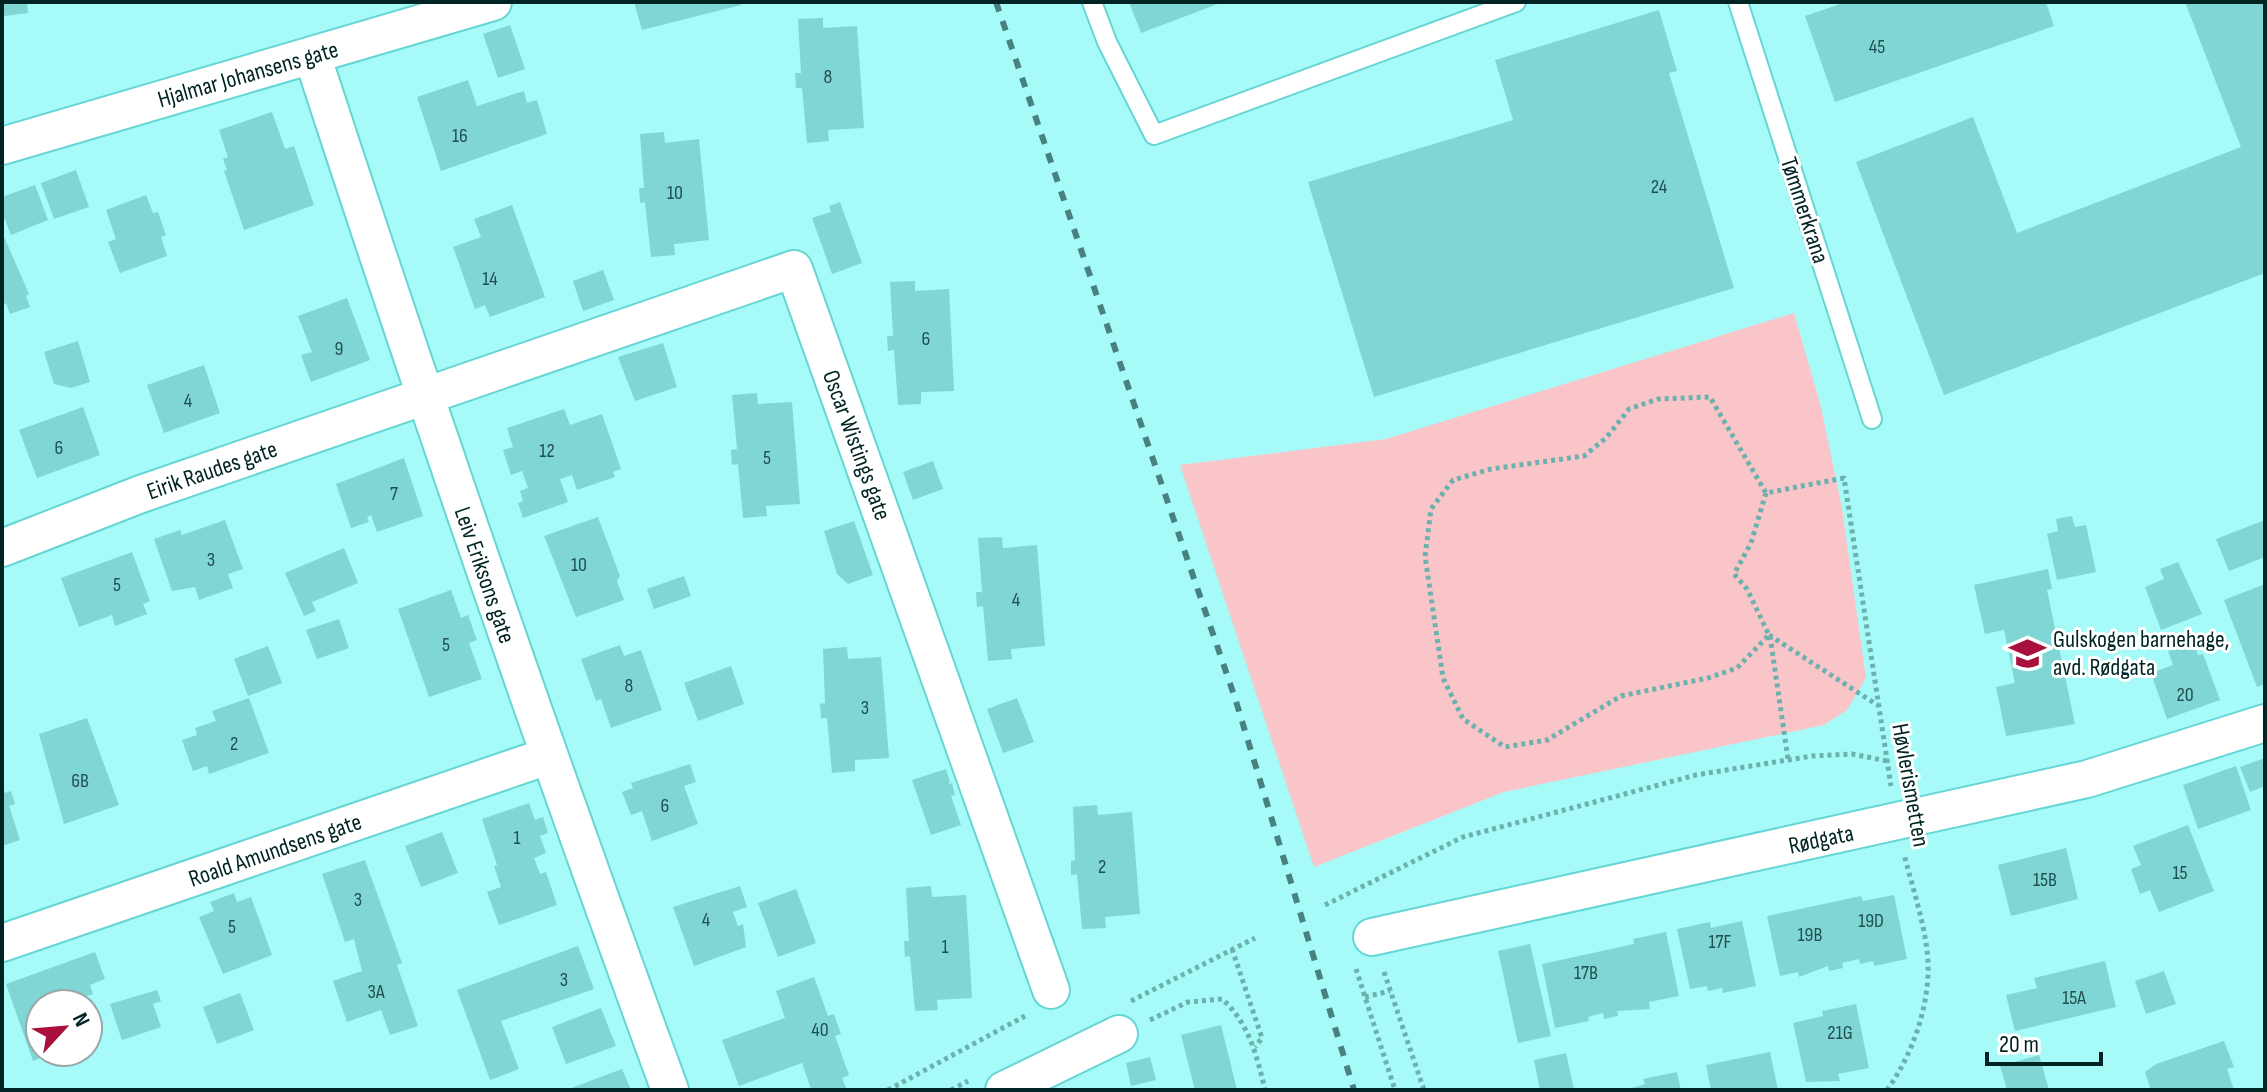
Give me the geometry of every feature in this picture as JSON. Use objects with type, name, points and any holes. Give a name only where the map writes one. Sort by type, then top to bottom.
[{"type":"street","name":"Hjalmar Johansens gate","points":[[2,146],[493,2]]},
{"type":"street","name":"Leiv Eriksons gate","points":[[312,55],[424,398],[548,756],[670,1090]]},
{"type":"street","name":"Oscar Wistings gate","points":[[424,398],[794,269],[1051,990]]},
{"type":"street","name":"Eirik Raudes gate","points":[[2,548],[141,494],[424,398]]},
{"type":"street","name":"Rødgata","points":[[1372,937],[2087,779],[2265,723]]},
{"type":"street","name":"Roald Amundsens gate","points":[[2,943],[548,756]]},
{"type":"street","points":[[1004,1090],[1119,1034]]},
{"type":"lane","points":[[1092,2],[1107,42],[1154,135],[1516,2]]},
{"type":"lane","name":"Tømmerkrana","points":[[1738,2],[1872,419]]},
{"type":"path","points":[[1769,635],[1737,668],[1708,678],[1621,696],[1547,740],[1505,747],[1463,719],[1443,678],[1425,556],[1431,509],[1453,480],[1491,469],[1584,456],[1606,438],[1629,409],[1658,399],[1710,397],[1766,493],[1751,543],[1734,574],[1747,589],[1769,635],[1788,759]]},
{"type":"path","name":"Høvlerismetten","points":[[1766,493],[1844,478],[1897,823],[1928,952],[1925,1002],[1903,1067],[1887,1090]]},
{"type":"path","points":[[1769,635],[1879,706]]},
{"type":"path","points":[[1325,905],[1463,837],[1696,775],[1788,759],[1852,754],[1887,761]]},
{"type":"path","points":[[1372,937],[1424,1090]]},
{"type":"path","points":[[1232,949],[1262,1038],[1255,1047]]},
{"type":"path","points":[[1359,983],[1395,1090]]},
{"type":"path","points":[[888,1090],[1032,1012],[1051,990]]},
{"type":"path","points":[[1365,997],[1390,991]]},
{"type":"path","points":[[1119,1034],[1188,1002],[1222,999],[1234,1010],[1255,1047],[1265,1090]]},
{"type":"shaded area","points":[[1794,313],[1821,407],[1842,508],[1866,678],[1847,710],[1824,725],[1504,792],[1314,867],[1180,465],[1386,439]]},
{"type":"building","points":[[2,2],[27,2],[28,13],[4,16]]},
{"type":"building","points":[[634,2],[741,2],[741,5],[642,30]]},
{"type":"building","points":[[1129,2],[1223,2],[1141,33]]},
{"type":"building","points":[[1846,2],[2046,2],[2054,26],[1835,102],[1805,16]]},
{"type":"building","points":[[2185,2],[2265,2],[2265,273],[1944,395],[1856,162],[1973,117],[2017,233],[2241,147]]},
{"type":"building","points":[[1659,10],[1677,71],[1669,73],[1734,288],[1374,397],[1308,182],[1513,120],[1495,60]]},
{"type":"building","points":[[823,18],[823,28],[857,26],[864,128],[828,130],[829,141],[807,143],[802,88],[796,88],[795,73],[801,73],[798,19]]},
{"type":"building","points":[[510,25],[525,69],[498,78],[483,34]]},
{"type":"building","points":[[468,80],[477,106],[524,91],[527,103],[537,100],[547,134],[441,171],[417,97]]},
{"type":"building","points":[[272,112],[285,149],[294,146],[314,205],[244,230],[224,171],[227,170],[223,159],[228,157],[219,130]]},
{"type":"building","points":[[664,132],[665,143],[699,139],[709,240],[674,244],[675,255],[651,257],[645,202],[640,203],[639,188],[644,188],[640,134]]},
{"type":"building","points":[[76,170],[89,207],[54,219],[41,183]]},
{"type":"building","points":[[35,185],[48,220],[11,235],[2,212],[2,197]]},
{"type":"building","points":[[146,195],[153,213],[158,212],[166,235],[161,237],[167,256],[120,273],[108,242],[116,239],[106,210]]},
{"type":"building","points":[[840,202],[862,263],[832,274],[812,218],[831,212],[829,206]]},
{"type":"building","points":[[512,205],[545,297],[490,317],[485,305],[475,309],[453,247],[481,237],[474,219]]},
{"type":"building","points":[[2,232],[29,294],[26,296],[30,307],[10,314],[6,303],[2,305]]},
{"type":"building","points":[[603,270],[614,300],[583,311],[573,281]]},
{"type":"building","points":[[915,281],[915,291],[949,289],[954,391],[921,392],[921,404],[898,405],[894,350],[888,351],[887,336],[893,336],[890,282]]},
{"type":"building","points":[[347,298],[370,360],[311,382],[301,355],[312,352],[298,316]]},
{"type":"building","points":[[78,341],[90,382],[71,388],[54,384],[44,352]]},
{"type":"building","points":[[663,343],[677,387],[635,401],[618,357]]},
{"type":"building","points":[[204,365],[220,413],[164,433],[147,385]]},
{"type":"building","points":[[757,393],[758,404],[792,402],[800,504],[766,506],[767,516],[743,518],[738,464],[732,465],[731,450],[737,449],[732,395]]},
{"type":"building","points":[[83,407],[100,455],[37,478],[19,430]]},
{"type":"building","points":[[564,409],[570,425],[602,414],[621,469],[613,472],[615,477],[577,490],[572,475],[560,479],[568,502],[523,518],[518,503],[523,501],[520,491],[528,488],[522,471],[511,475],[503,450],[513,447],[507,428]]},
{"type":"building","points":[[404,458],[423,516],[377,532],[371,515],[367,517],[369,522],[351,528],[336,484]]},
{"type":"building","points":[[933,461],[943,489],[913,500],[903,472]]},
{"type":"building","points":[[2072,516],[2075,527],[2086,525],[2096,572],[2057,580],[2047,534],[2058,531],[2056,519]]},
{"type":"building","points":[[598,517],[620,576],[617,581],[624,600],[576,617],[544,536]]},
{"type":"building","points":[[225,520],[243,569],[228,574],[233,588],[199,600],[195,587],[172,591],[154,539],[180,530],[182,535]]},
{"type":"building","points":[[2265,520],[2265,557],[2229,571],[2216,539]]},
{"type":"building","points":[[854,521],[873,575],[848,584],[837,574],[824,531]]},
{"type":"building","points":[[1002,537],[1003,548],[1037,545],[1045,646],[1011,649],[1012,659],[988,661],[983,606],[977,607],[976,592],[982,592],[978,538]]},
{"type":"building","points":[[344,548],[358,583],[312,602],[316,611],[304,616],[285,573]]},
{"type":"building","points":[[132,552],[150,601],[143,604],[147,614],[115,626],[112,615],[79,627],[61,578]]},
{"type":"building","points":[[2178,562],[2202,614],[2161,630],[2145,587],[2164,579],[2160,569]]},
{"type":"building","points":[[2048,569],[2052,589],[2047,590],[2075,724],[2006,736],[1996,687],[2015,683],[2004,630],[1985,634],[1974,585]]},
{"type":"building","points":[[684,576],[691,596],[654,609],[647,589]]},
{"type":"building","points":[[2265,584],[2265,684],[2257,687],[2224,600]]},
{"type":"building","points":[[451,590],[461,618],[468,615],[477,640],[469,643],[482,679],[429,697],[398,609]]},
{"type":"building","points":[[339,619],[349,648],[317,659],[306,630]]},
{"type":"building","points":[[2193,642],[2198,655],[2203,654],[2220,700],[2167,719],[2151,673],[2173,665],[2168,651]]},
{"type":"building","points":[[620,645],[624,656],[641,650],[662,710],[611,728],[601,699],[596,701],[581,659]]},
{"type":"building","points":[[268,646],[282,683],[248,696],[234,659]]},
{"type":"building","points":[[847,647],[848,659],[881,657],[889,758],[855,760],[855,771],[832,773],[827,718],[821,718],[820,704],[825,703],[823,649]]},
{"type":"building","points":[[731,666],[744,704],[698,721],[684,683]]},
{"type":"building","points":[[249,698],[269,753],[209,774],[207,766],[193,771],[182,740],[197,735],[195,728],[216,721],[212,711]]},
{"type":"building","points":[[1017,698],[1034,742],[1003,753],[987,709]]},
{"type":"building","points":[[87,718],[119,805],[64,824],[39,734]]},
{"type":"building","points":[[2265,758],[2265,786],[2250,792],[2240,767]]},
{"type":"building","points":[[690,764],[696,782],[684,786],[698,824],[652,841],[642,811],[631,815],[622,792],[633,788],[631,783]]},
{"type":"building","points":[[2236,766],[2251,810],[2198,829],[2183,785]]},
{"type":"building","points":[[946,769],[950,782],[947,785],[952,783],[955,795],[951,796],[961,825],[931,835],[912,780]]},
{"type":"building","points":[[2,785],[5,793],[11,791],[15,804],[9,806],[20,840],[2,846]]},
{"type":"building","points":[[529,803],[535,820],[543,817],[548,833],[540,836],[546,853],[534,858],[540,874],[546,872],[557,905],[499,925],[487,892],[501,887],[482,819]]},
{"type":"building","points":[[1097,805],[1098,815],[1132,812],[1140,914],[1105,917],[1106,928],[1082,929],[1077,874],[1071,875],[1071,861],[1075,860],[1073,807]]},
{"type":"building","points":[[2188,825],[2214,891],[2159,912],[2150,890],[2140,894],[2131,869],[2141,865],[2133,846]]},
{"type":"building","points":[[442,832],[458,873],[421,887],[405,846]]},
{"type":"building","points":[[2066,848],[2078,899],[2011,916],[1998,865]]},
{"type":"building","points":[[365,860],[402,963],[397,965],[418,1026],[390,1035],[381,1010],[347,1022],[333,981],[362,971],[354,939],[345,942],[322,874]]},
{"type":"building","points":[[740,886],[747,907],[733,912],[738,926],[743,924],[746,947],[694,966],[673,907]]},
{"type":"building","points":[[931,886],[932,897],[966,895],[972,998],[937,1000],[938,1010],[915,1011],[910,956],[905,957],[904,941],[909,941],[906,888]]},
{"type":"building","points":[[796,889],[816,943],[778,957],[758,903]]},
{"type":"building","points":[[234,893],[237,902],[251,897],[272,955],[223,974],[199,917],[214,911],[210,902]]},
{"type":"building","points":[[1894,895],[1907,959],[1874,966],[1873,961],[1860,964],[1859,959],[1842,963],[1843,968],[1829,971],[1828,966],[1799,977],[1798,972],[1780,976],[1767,916],[1861,896],[1863,901]]},
{"type":"building","points":[[1742,921],[1756,986],[1723,993],[1722,988],[1708,991],[1707,986],[1690,989],[1677,929],[1710,922],[1711,928]]},
{"type":"building","points":[[1666,932],[1679,996],[1649,1002],[1650,1009],[1617,1011],[1618,1016],[1604,1019],[1603,1013],[1588,1017],[1589,1021],[1555,1028],[1542,964],[1634,944],[1633,939]]},
{"type":"building","points":[[1530,944],[1551,1036],[1518,1043],[1498,951]]},
{"type":"building","points":[[578,946],[594,989],[501,1021],[519,1069],[490,1080],[457,990]]},
{"type":"building","points":[[95,952],[105,979],[90,985],[91,988],[24,988],[24,1035],[6,984]]},
{"type":"building","points":[[2105,961],[2116,1007],[2015,1031],[2006,995],[2037,988],[2034,978]]},
{"type":"building","points":[[2164,971],[2176,1004],[2146,1014],[2135,981]]},
{"type":"building","points":[[814,977],[828,1016],[834,1014],[841,1034],[835,1036],[849,1075],[842,1078],[846,1088],[811,1089],[802,1063],[739,1086],[722,1040],[785,1018],[776,991]]},
{"type":"building","points":[[157,990],[161,1001],[153,1004],[161,1027],[122,1040],[110,1004]]},
{"type":"building","points":[[240,993],[254,1030],[217,1044],[203,1007]]},
{"type":"building","points":[[1856,1004],[1869,1068],[1838,1074],[1840,1081],[1806,1082],[1793,1023],[1823,1016],[1822,1011]]},
{"type":"building","points":[[601,1008],[616,1046],[566,1064],[552,1027]]},
{"type":"building","points":[[1221,1025],[1237,1090],[1195,1090],[1181,1035]]},
{"type":"building","points":[[2224,1041],[2234,1067],[2227,1069],[2234,1090],[2151,1090],[2145,1072],[2156,1064]]},
{"type":"building","points":[[1770,1052],[1778,1090],[1711,1090],[1706,1065]]},
{"type":"building","points":[[1566,1053],[1574,1090],[1540,1090],[1534,1060]]},
{"type":"building","points":[[2039,1055],[2049,1090],[2007,1090],[2000,1066]]},
{"type":"building","points":[[1150,1057],[1156,1080],[1131,1086],[1126,1063]]},
{"type":"building","points":[[622,1069],[631,1090],[566,1090]]},
{"type":"building","points":[[1677,1072],[1681,1090],[1625,1090],[1645,1084],[1643,1079]]},
{"type":"railway","points":[[996,2],[1235,698],[1354,1090]]},
{"type":"place","name":"Gulskogen barnehage, avd. Rødgata","points":[[2027,653]]}]
